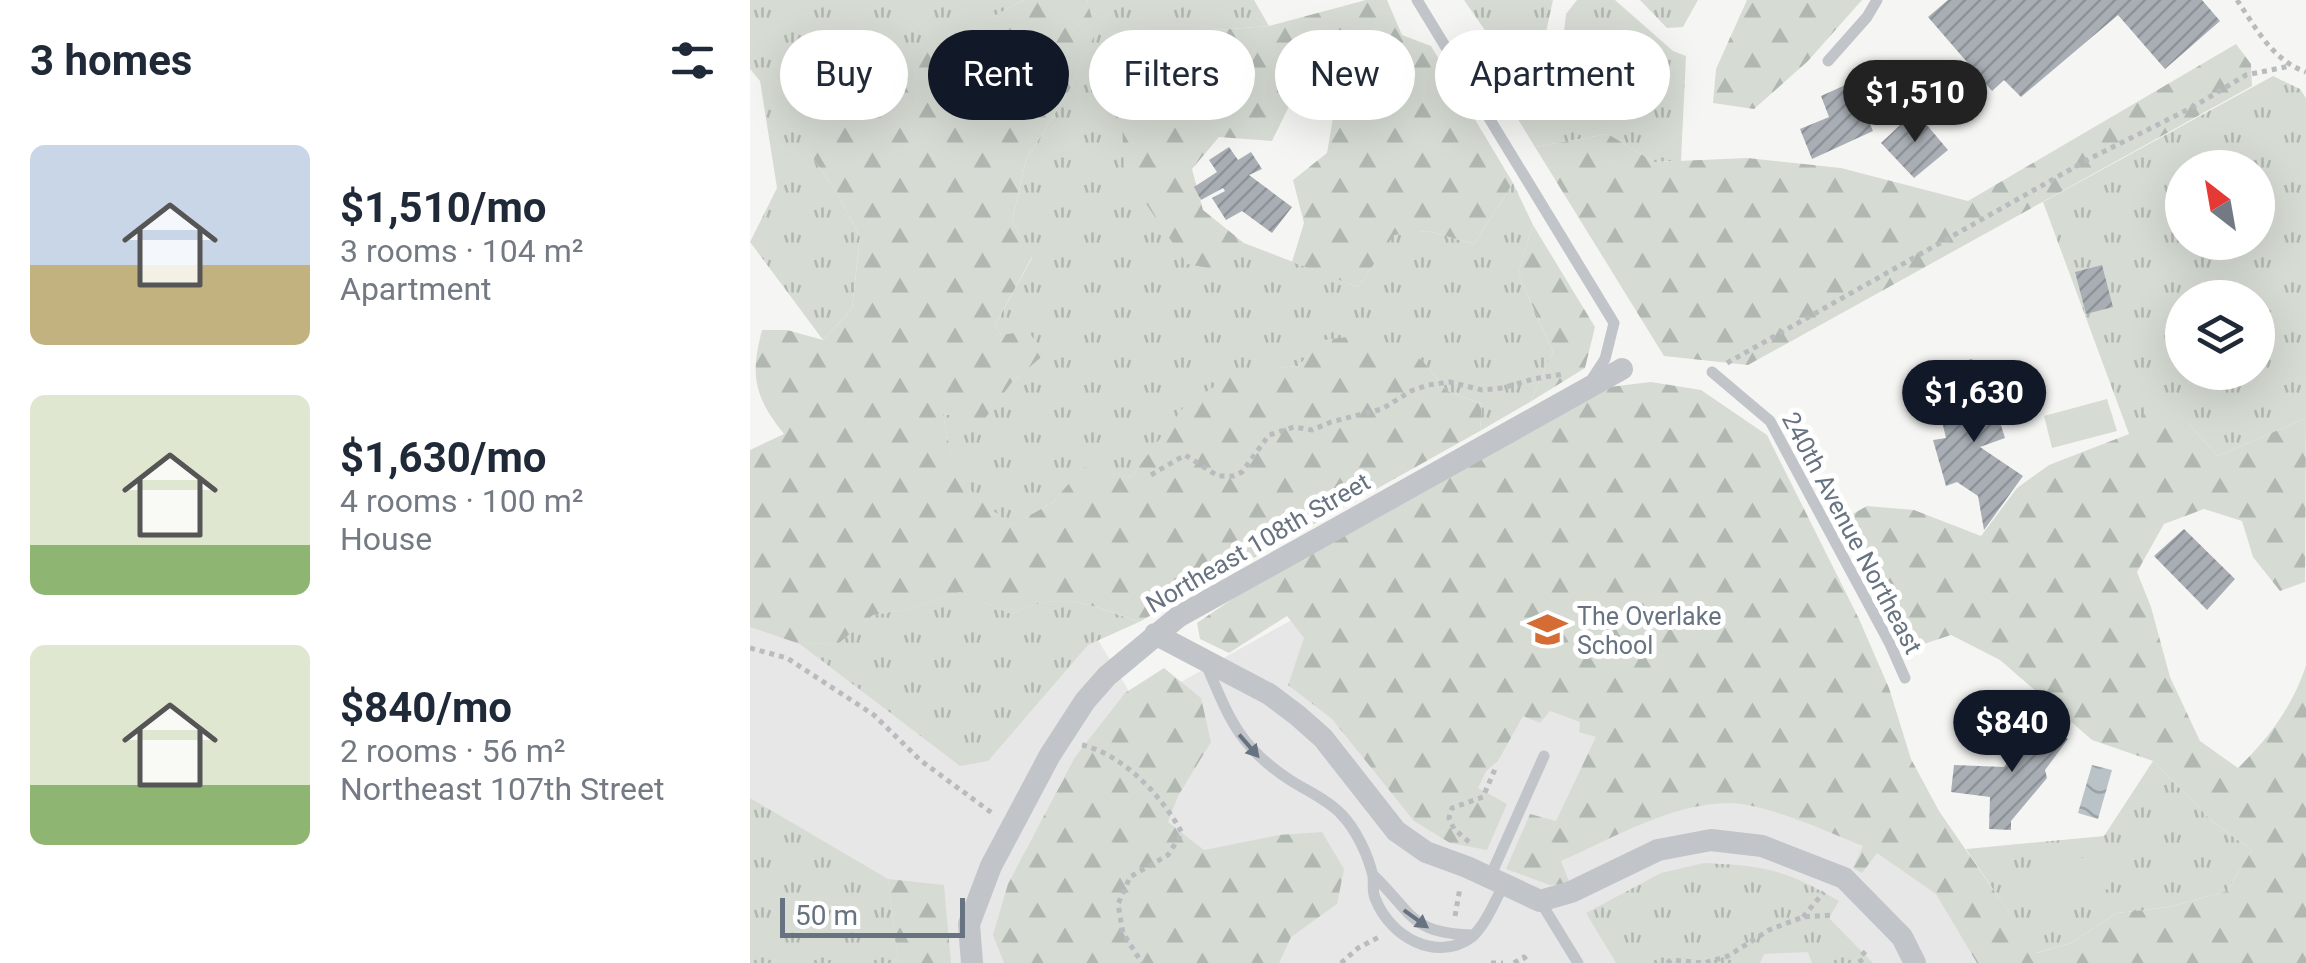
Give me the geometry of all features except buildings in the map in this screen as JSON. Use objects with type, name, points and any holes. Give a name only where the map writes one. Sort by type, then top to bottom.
[{"type":"street","name":"Northeast 108th Street","points":[[972,963],[969,924],[977,898],[1020,808],[1085,701],[1107,676],[1178,618],[1588,385],[1622,370]]},
{"type":"street","points":[[1154,634],[1269,694],[1323,738],[1396,831],[1426,852],[1540,901],[1571,892],[1658,850],[1712,840],[1762,846],[1844,878],[1902,936],[1916,963]]},
{"type":"lane","points":[[1417,0],[1614,322],[1605,359],[1588,385]]},
{"type":"lane","points":[[1828,61],[1867,17],[1876,0]]},
{"type":"lane","name":"240th Avenue Northeast","points":[[1712,372],[1770,421],[1905,678]]},
{"type":"lane","points":[[1204,660],[1241,739],[1260,758],[1341,813],[1357,835],[1373,875],[1374,895],[1389,924],[1438,957],[1474,935],[1544,756]]},
{"type":"lane","points":[[1373,875],[1414,921],[1432,930],[1474,935]]},
{"type":"lane","points":[[1540,901],[1578,963]]},
{"type":"path","points":[[2237,0],[2276,54],[2290,66],[2306,72]]},
{"type":"path","points":[[1712,372],[2088,159],[2193,107],[2246,75],[2290,66]]},
{"type":"path","points":[[1151,475],[1185,454],[1218,476],[1234,476],[1242,472],[1269,435],[1294,427],[1312,430],[1382,410],[1428,385],[1450,382],[1482,390],[1560,374],[1588,385]]},
{"type":"path","points":[[750,648],[787,658],[874,715],[920,760],[992,814],[1000,799]]},
{"type":"path","points":[[1074,744],[1100,750],[1130,772],[1168,808],[1182,833],[1168,855],[1130,877],[1118,904],[1123,933],[1142,963]]},
{"type":"path","points":[[1453,924],[1471,844],[1454,830],[1448,818],[1452,808],[1483,797],[1495,769]]},
{"type":"path","points":[[1667,963],[1704,963],[1728,956],[1769,930],[1803,917],[1832,915]]},
{"type":"path","points":[[1341,963],[1384,932]]},
{"type":"path","points":[[1862,963],[1859,958],[1866,951]]},
{"type":"path","points":[[1514,963],[1524,956],[1529,963]]},
{"type":"path","points":[[1728,956],[1737,963]]},
{"type":"path","points":[[1491,963],[1503,963]]},
{"type":"shaded area","name":"The Overlake School","points":[[970,429],[1138,706],[1565,467],[2016,963],[750,963],[750,554]]},
{"type":"green space","points":[[750,0],[1024,0],[968,30],[928,30],[928,51],[908,62],[908,30],[780,30],[780,120],[807,120],[805,147],[837,192],[860,237],[852,309],[823,340],[750,242],[777,188],[760,81],[750,69]]},
{"type":"green space","points":[[1024,0],[1087,0],[1095,30],[1089,30],[1089,47],[1069,91],[1069,30],[967,30]]},
{"type":"green space","points":[[1087,0],[1254,0],[1269,26],[1217,30],[1094,30]]},
{"type":"green space","points":[[1366,0],[1387,0],[1400,30],[1275,30],[1275,120],[1282,120],[1272,141],[1219,137],[1192,169],[1203,210],[1244,243],[1224,271],[1187,264],[1124,171],[1122,120],[1255,120],[1255,30],[1217,30],[1269,26]]},
{"type":"green space","points":[[1464,0],[1553,0],[1546,30],[1485,30]]},
{"type":"green space","points":[[1577,0],[1615,0],[1649,30],[1564,30],[1566,14]]},
{"type":"green space","points":[[1640,0],[1698,0],[1683,27],[1667,28]]},
{"type":"green space","points":[[1747,0],[1862,0],[1808,61],[1754,109],[1713,103],[1716,69]]},
{"type":"green space","points":[[1415,40],[1431,46],[1435,53],[1435,120],[1475,120],[1513,183],[1474,244],[1428,231],[1394,235],[1358,287],[1292,262],[1304,223],[1293,180],[1327,153],[1332,120],[1415,120]]},
{"type":"green space","points":[[2236,44],[2251,64],[2252,86],[1748,365],[1664,356],[1535,147],[1608,134],[1654,162],[1747,158],[1841,168],[1968,201]]},
{"type":"green space","points":[[1089,46],[1089,120],[1123,120],[1223,270],[1244,243],[1358,287],[1394,234],[1428,231],[1474,244],[1513,183],[1533,225],[1518,273],[1553,352],[1530,402],[1480,431],[1482,404],[1447,391],[1422,360],[1325,340],[1298,366],[1240,372],[1158,443],[1131,477],[1083,468],[1052,503],[1012,525],[980,500],[962,479],[951,453],[943,414],[983,420],[1013,381],[1044,354],[1001,335],[995,325],[1032,258],[1012,221],[1026,160],[1051,120],[1069,120],[1070,89]]},
{"type":"green space","points":[[1670,48],[1686,56],[1681,161],[1654,162],[1608,134],[1535,147],[1518,120],[1670,120]]},
{"type":"green space","points":[[928,51],[928,120],[1051,120],[1026,160],[1012,221],[1032,257],[995,325],[1001,335],[1028,331],[1045,354],[1013,381],[983,421],[943,414],[951,453],[962,479],[1012,525],[1052,503],[1083,467],[1131,477],[1186,404],[1240,371],[1298,366],[1324,340],[1370,334],[1422,360],[1447,391],[1482,404],[1480,431],[1139,622],[1090,605],[1061,601],[1029,606],[1011,614],[960,592],[908,609],[873,615],[839,643],[800,644],[750,627],[750,450],[784,434],[766,408],[757,385],[756,360],[762,330],[787,330],[823,340],[852,309],[860,237],[837,192],[805,147],[803,120],[908,120],[908,61]]},
{"type":"green space","points":[[2273,76],[2300,89],[2306,98],[2306,418],[2218,456],[2188,423],[2129,434],[2043,202]]},
{"type":"green space","points":[[1533,225],[1595,327],[1585,368],[1530,402],[1553,352],[1518,273]]},
{"type":"green space","points":[[1651,382],[1701,390],[1767,435],[1859,619],[1889,688],[1911,759],[1939,811],[2037,953],[2071,943],[2117,913],[2169,907],[2227,891],[2252,850],[2214,823],[2153,761],[2092,740],[2000,660],[1951,635],[1906,650],[1840,521],[1867,506],[1914,510],[1981,536],[2017,488],[2049,465],[2129,434],[2149,408],[2188,423],[2218,456],[2306,418],[2305,582],[2280,591],[2253,557],[2242,521],[2204,509],[2164,524],[2137,572],[2170,677],[2200,741],[2238,768],[2278,721],[2306,666],[2306,963],[1977,963],[1936,894],[1877,853],[1862,873],[1853,868],[1863,846],[1779,813],[1730,803],[1686,809],[1622,833],[1561,861],[1570,884],[1550,885],[1506,869],[1530,814],[1556,821],[1596,737],[1579,732],[1580,722],[1550,711],[1540,723],[1523,716],[1478,788],[1507,804],[1487,850],[1450,843],[1414,821],[1332,719],[1288,685],[1304,638],[1287,616],[1229,653],[1200,639],[1197,623],[1237,596],[1609,387]]},
{"type":"green space","points":[[2107,399],[2117,431],[2052,448],[2044,416]]},
{"type":"green space","points":[[960,592],[1011,614],[1029,606],[1061,601],[1090,605],[1139,622],[1088,645],[988,761],[960,766],[800,644],[839,643],[873,615],[908,609]]},
{"type":"green space","points":[[1164,668],[1201,698],[1211,742],[1178,796],[1168,822],[1204,850],[1279,835],[1322,832],[1344,869],[1337,904],[1291,937],[1279,963],[1004,963],[993,935],[1008,884],[1075,757],[1125,693]]},
{"type":"green space","points":[[2153,761],[2214,823],[2252,850],[2227,891],[2169,907],[2117,913],[2071,943],[2036,953],[1966,849],[2104,836]]},
{"type":"green space","points":[[750,798],[888,879],[898,963],[750,963]]},
{"type":"green space","points":[[2102,854],[2110,889],[2039,901],[2032,868]]},
{"type":"green space","points":[[1704,863],[1774,871],[1839,901],[1829,918],[1873,963],[1812,963],[1808,952],[1764,954],[1760,963],[1616,963],[1586,913],[1661,873]]},
{"type":"green space","points":[[888,879],[944,885],[951,963],[898,963]]},
{"type":"water","points":[[2092,765],[2112,770],[2098,819],[2078,813]]},
{"type":"place","name":"The Overlake School","points":[[1547,630]]}]
